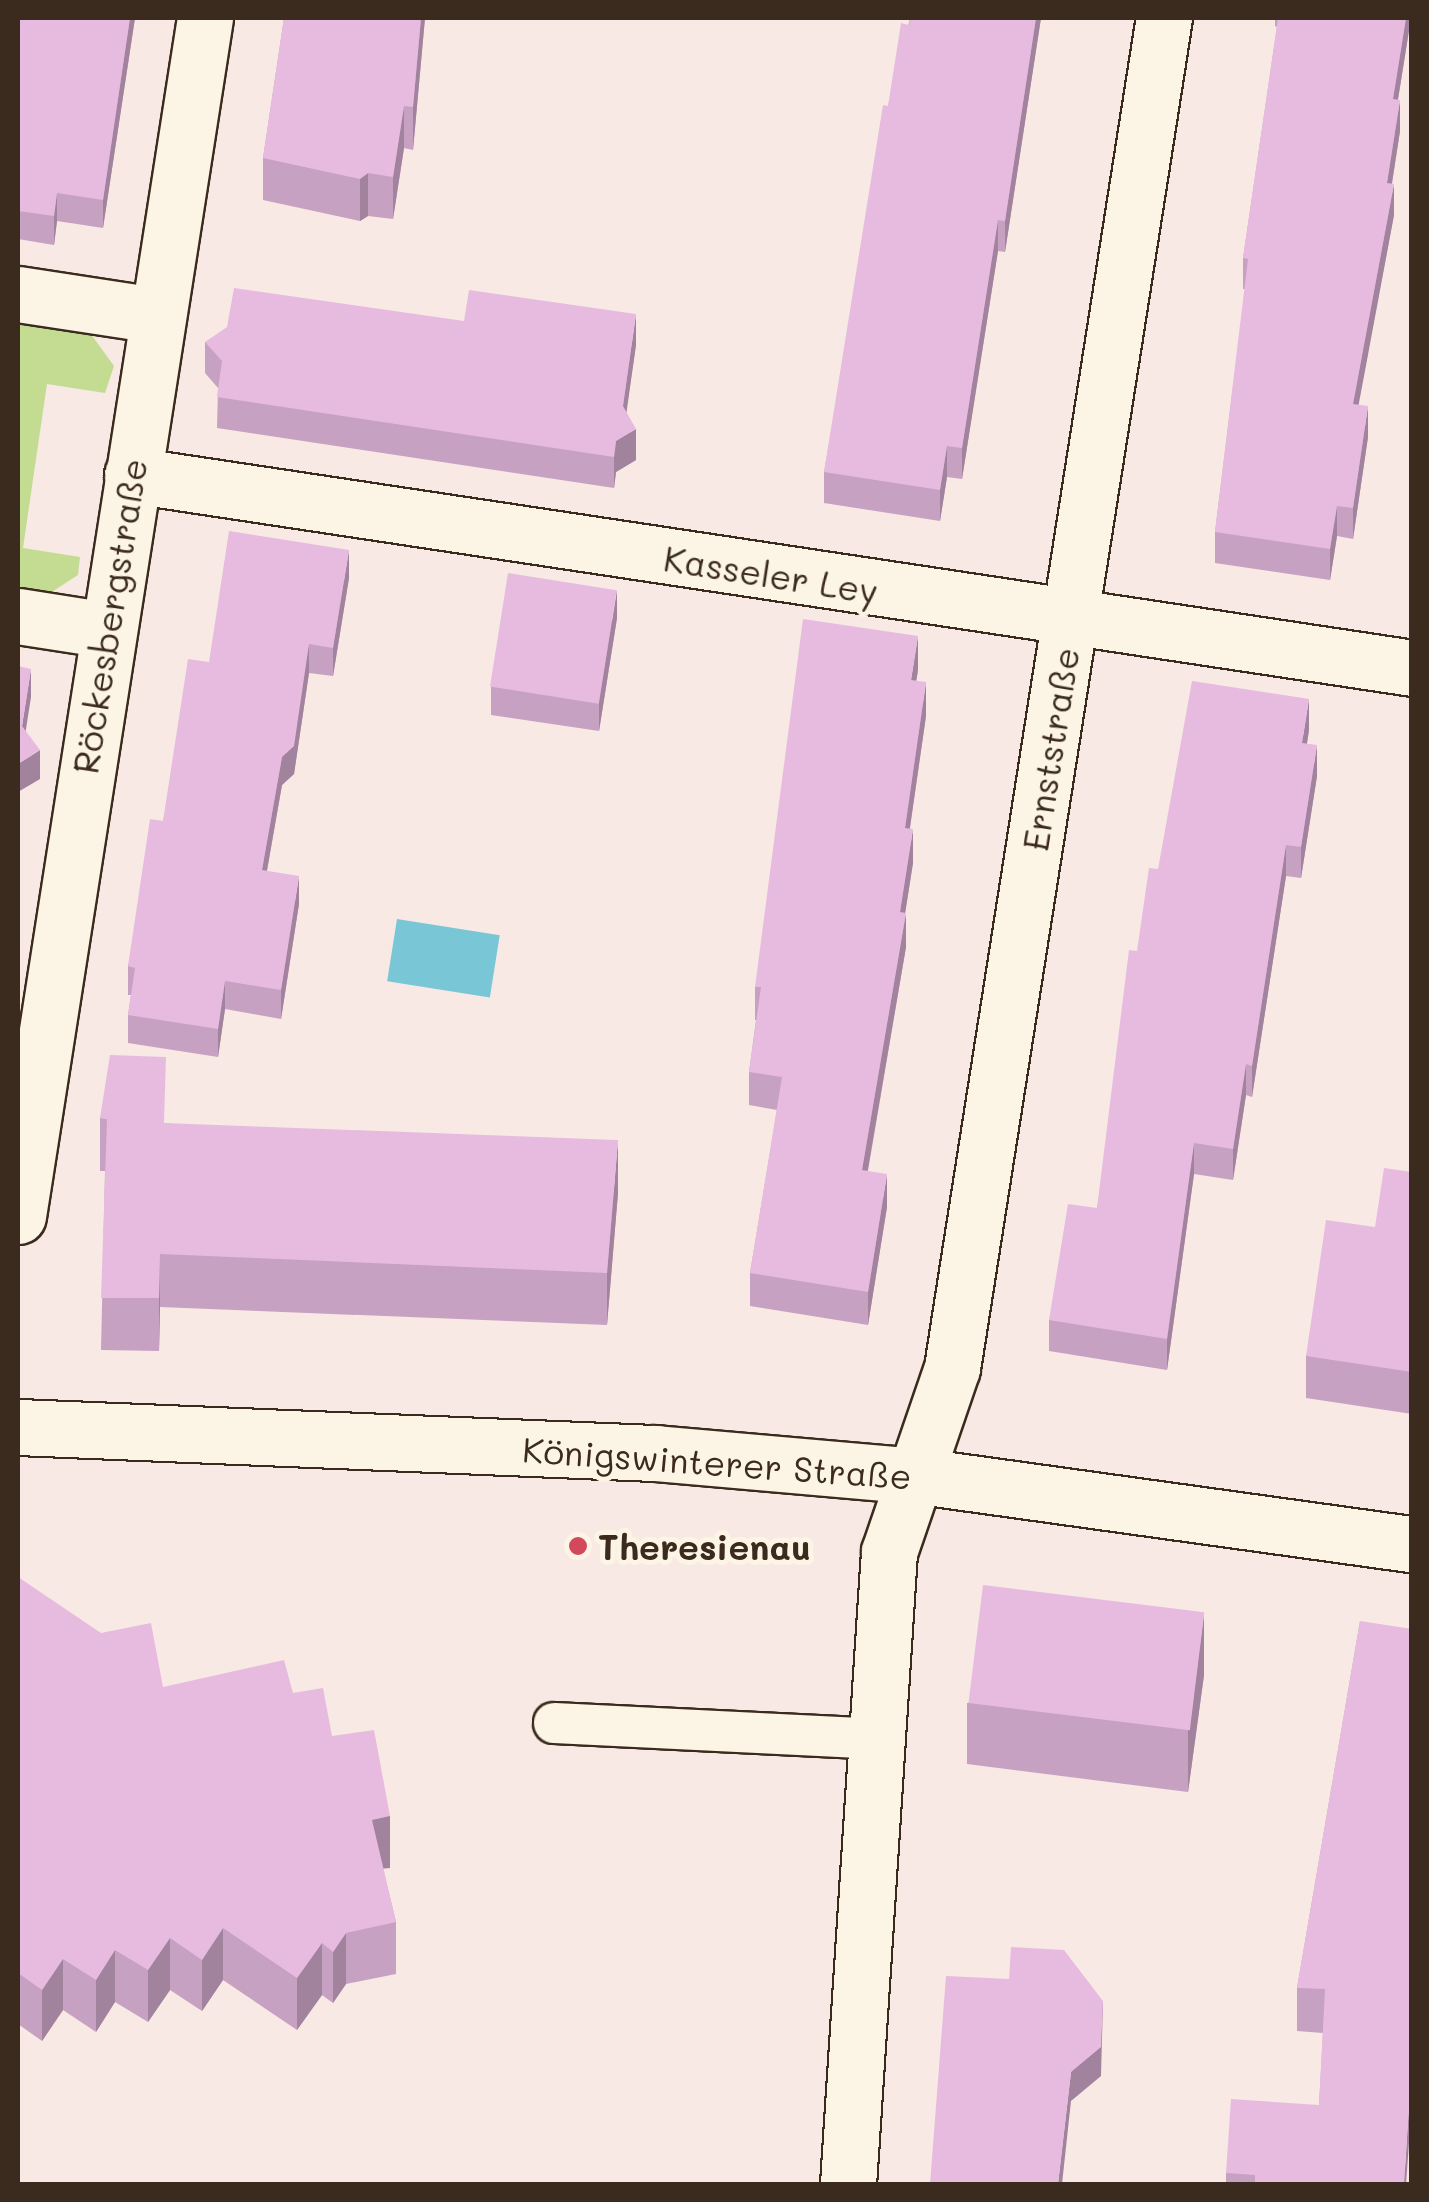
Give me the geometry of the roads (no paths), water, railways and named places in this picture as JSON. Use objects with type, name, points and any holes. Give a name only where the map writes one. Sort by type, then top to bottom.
[{"type":"street","name":"Röckesbergstraße","points":[[18,1216],[204,18]]},
{"type":"street","name":"Ernststraße","points":[[920,1476],[952,1368],[1164,18]]},
{"type":"street","points":[[18,294],[155,315]]},
{"type":"street","name":"Kasseler Ley","points":[[132,475],[1070,621],[1412,668]]},
{"type":"street","points":[[18,616],[107,630]]},
{"type":"street","name":"Königswinterer Straße","points":[[18,1427],[655,1453],[920,1476],[1412,1544]]},
{"type":"street","points":[[848,2184],[889,1552],[920,1476]]},
{"type":"lane","points":[[554,1723],[876,1739]]},
{"type":"water","points":[[397,919],[500,935],[490,997],[387,981]]},
{"type":"place","name":"Theresienau","points":[[578,1546]]}]
